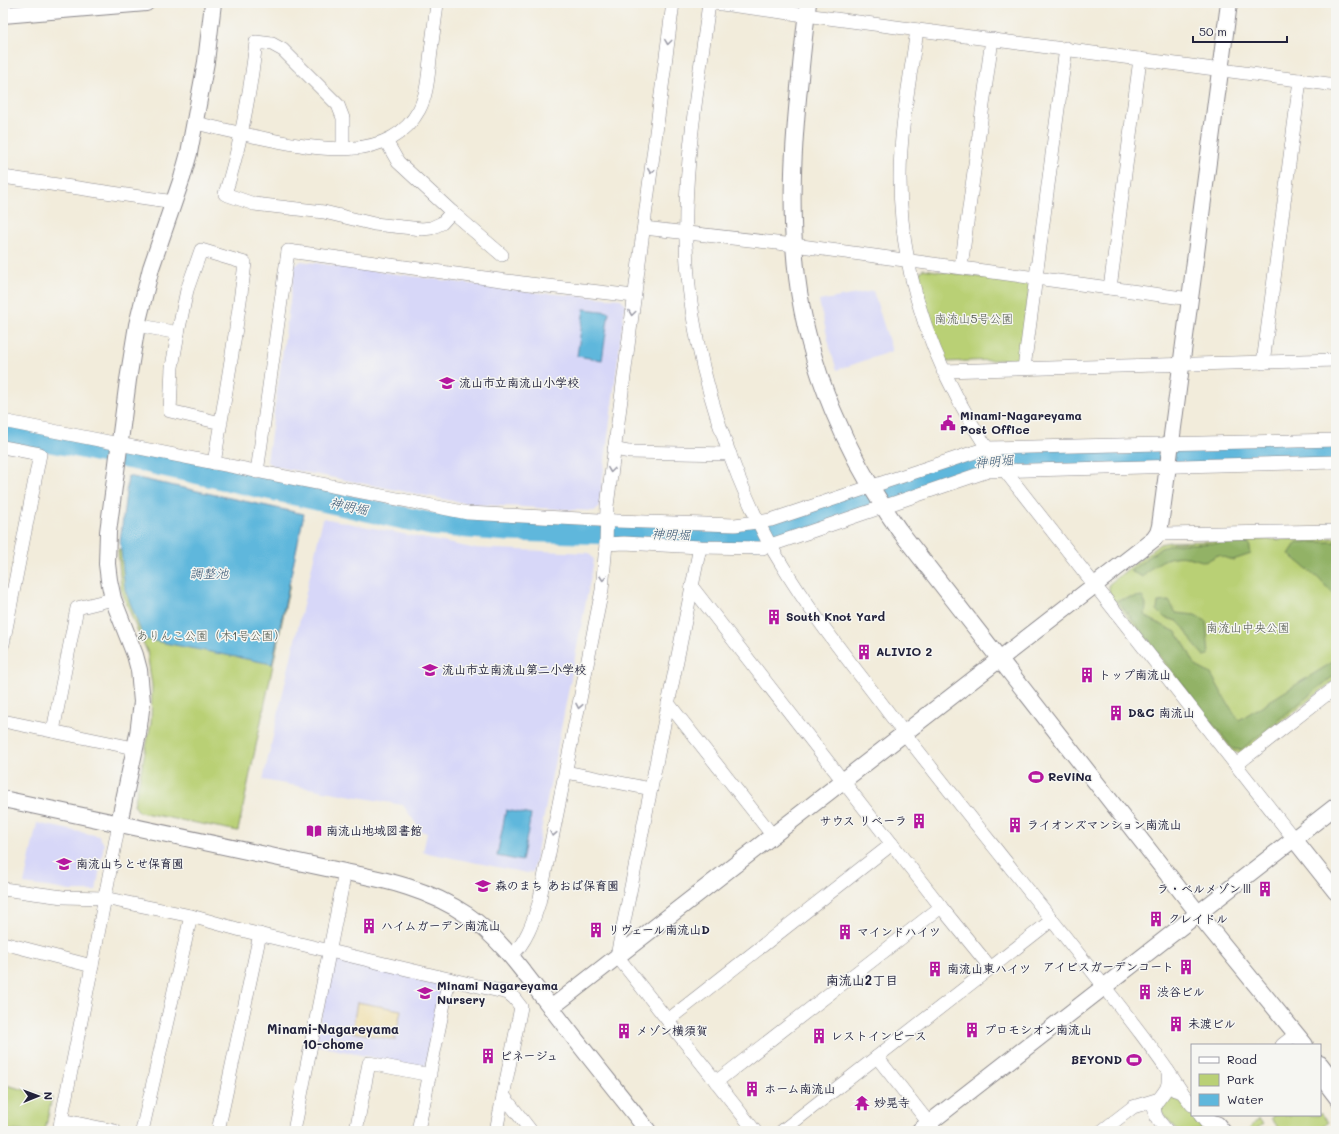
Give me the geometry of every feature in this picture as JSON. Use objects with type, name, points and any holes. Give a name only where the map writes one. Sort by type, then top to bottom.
[{"type":"street","points":[[3,15],[146,3]]},
{"type":"street","points":[[115,1131],[60,1126],[140,722],[142,702],[139,670],[132,644],[113,599],[107,564],[106,546],[137,324],[151,268],[189,153],[196,123],[214,3]]},
{"type":"street","points":[[196,123],[306,147],[368,147],[386,141],[400,133],[409,124],[419,110],[425,95],[437,3]]},
{"type":"street","points":[[510,956],[519,948],[526,936],[536,912],[544,883],[602,590],[606,523],[614,449],[673,3]]},
{"type":"street","points":[[709,3],[687,176],[686,232],[688,272],[701,360],[711,401],[730,454],[758,523],[780,563],[808,606],[904,733],[1104,986],[1191,1104]]},
{"type":"street","points":[[714,3],[807,9],[917,30],[1066,48],[1336,85]]},
{"type":"street","points":[[551,1008],[1154,539],[1158,533],[1182,365],[1229,3]]},
{"type":"street","points":[[807,9],[793,149],[792,203],[794,245],[797,279],[803,310],[818,369],[841,429],[876,497],[928,568],[1198,913],[1301,1040],[1286,1044]]},
{"type":"street","points":[[917,30],[902,139],[900,177],[901,211],[908,261],[918,303],[943,371],[969,420],[987,448],[1336,892]]},
{"type":"street","points":[[961,267],[992,39]]},
{"type":"street","points":[[343,148],[343,118],[338,105],[283,50],[272,44],[256,42],[247,108],[235,165],[226,194],[254,204],[324,212],[374,224],[422,229],[431,228],[442,223],[452,212]]},
{"type":"street","points":[[1024,368],[1066,48]]},
{"type":"street","points":[[1110,288],[1140,59]]},
{"type":"street","points":[[1263,363],[1300,80]]},
{"type":"street","points":[[386,141],[398,162],[452,212],[502,255]]},
{"type":"street","points":[[3,177],[174,202]]},
{"type":"street","points":[[644,228],[794,245],[1190,299]]},
{"type":"street","points":[[214,464],[237,330],[245,263],[201,250],[187,290],[178,333],[172,367],[170,411],[221,423]]},
{"type":"street","points":[[257,472],[288,251],[530,284],[634,296]]},
{"type":"street","points":[[137,324],[178,333]]},
{"type":"street","points":[[943,371],[1336,360]]},
{"type":"street","points":[[3,421],[118,453],[214,464],[468,513],[606,523],[758,523],[988,471],[1336,440]]},
{"type":"street","points":[[3,447],[40,454],[3,644]]},
{"type":"street","points":[[605,542],[700,547],[762,548],[820,527],[876,497],[987,448],[1336,462]]},
{"type":"street","points":[[614,449],[629,452],[730,454]]},
{"type":"street","points":[[1158,533],[1336,531]]},
{"type":"street","points":[[700,547],[618,956],[755,1131]]},
{"type":"street","points":[[692,587],[941,907],[990,967]]},
{"type":"street","points":[[53,731],[77,608],[113,599]]},
{"type":"street","points":[[1236,765],[1336,687]]},
{"type":"street","points":[[668,703],[773,836]]},
{"type":"street","points":[[3,721],[134,748]]},
{"type":"street","points":[[566,772],[651,790]]},
{"type":"street","points":[[3,799],[397,883],[417,889],[438,899],[473,920],[510,956],[648,1131]]},
{"type":"street","points":[[877,1057],[927,1128],[1104,986],[1336,806]]},
{"type":"street","points":[[668,1020],[892,844]]},
{"type":"street","points":[[294,1131],[345,872]]},
{"type":"street","points":[[3,889],[63,897],[104,898],[192,916],[260,934],[508,993],[521,1007],[496,1131]]},
{"type":"street","points":[[716,1082],[941,907]]},
{"type":"street","points":[[142,1131],[192,916]]},
{"type":"street","points":[[782,1131],[1052,920]]},
{"type":"street","points":[[218,1131],[260,934]]},
{"type":"street","points":[[3,944],[92,966]]},
{"type":"street","points":[[418,1131],[448,979]]},
{"type":"street","points":[[356,1131],[369,1063],[430,1075]]},
{"type":"street","points":[[1321,1065],[1336,1085]]},
{"type":"street","points":[[1157,1118],[1155,1111],[1160,1096],[1167,1085],[1168,1071]]},
{"type":"street","points":[[1321,1081],[1336,1101]]},
{"type":"street","points":[[1102,1131],[1133,1107],[1160,1096],[1170,1090],[1182,1092]]},
{"type":"street","points":[[503,1095],[531,1131]]},
{"type":"street","points":[[1133,1107],[1150,1112],[1157,1118],[1167,1131]]},
{"type":"street","points":[[1201,1116],[1213,1131]]},
{"type":"street","points":[[1210,1116],[1211,1119],[1219,1122],[1226,1131]]},
{"type":"shaded area","name":"流山市立南流山小学校","points":[[301,261],[530,292],[621,299],[625,304],[599,507],[594,511],[469,504],[273,466],[267,462],[295,266]]},
{"type":"shaded area","points":[[873,291],[892,351],[837,370],[831,352],[819,301]]},
{"type":"shaded area","name":"流山市立南流山第二小学校","points":[[323,518],[472,548],[589,553],[594,560],[533,872],[527,873],[423,852],[427,833],[421,831],[403,805],[263,780]]},
{"type":"shaded area","name":"南流山ちとせ保育園","points":[[37,823],[99,836],[104,844],[96,891],[70,891],[24,884]]},
{"type":"shaded area","points":[[334,958],[443,984],[426,1066],[421,1068],[315,1045]]},
{"type":"green space","name":"南流山5号公園","points":[[923,269],[1030,284],[1021,359],[944,362],[916,278]]},
{"type":"green space","name":"南流山中央公園","points":[[1336,538],[1336,679],[1242,753],[1233,752],[1109,594],[1109,584],[1160,544],[1170,542]]},
{"type":"green space","points":[[1297,542],[1336,542],[1336,597],[1318,578],[1289,554]]},
{"type":"green space","points":[[1249,543],[1251,554],[1233,560],[1218,555],[1205,562],[1190,558],[1178,557],[1161,561],[1149,570],[1143,577],[1130,571],[1161,548],[1173,544]]},
{"type":"green space","name":"ありんこ公園（木1号公園）","points":[[118,549],[290,584],[238,831],[139,812],[134,805],[151,723],[152,686],[147,651],[121,590]]},
{"type":"green space","points":[[1142,596],[1146,605],[1145,615],[1176,632],[1196,666],[1211,674],[1239,720],[1336,660],[1336,674],[1241,750],[1233,749],[1117,600]]},
{"type":"green space","points":[[1169,601],[1176,613],[1195,615],[1206,621],[1209,655],[1204,656],[1193,643],[1184,628],[1177,621],[1165,618],[1157,610],[1158,602]]},
{"type":"green space","points":[[6,1085],[52,1097],[45,1131],[3,1131],[3,1096]]},
{"type":"green space","points":[[1167,1097],[1173,1097],[1180,1100],[1203,1130],[1177,1131],[1161,1110],[1161,1107]]},
{"type":"green space","points":[[1321,1114],[1328,1122],[1316,1131],[1281,1131],[1271,1118],[1273,1116],[1321,1116]]},
{"type":"green space","points":[[1258,1119],[1263,1124],[1254,1131],[1248,1131]]},
{"type":"sand","points":[[357,1002],[401,1010],[395,1040],[352,1032]]},
{"type":"water","points":[[584,309],[609,312],[602,360],[577,356]]},
{"type":"water","name":"調整池","points":[[128,476],[304,514],[272,664],[144,639],[125,590],[120,542]]},
{"type":"water","points":[[506,810],[531,815],[522,861],[497,856]]},
{"type":"waterway","name":"神明堀","points":[[3,432],[77,446],[431,524],[509,530],[756,537],[807,521],[979,460],[1030,457],[1336,451]]},
{"type":"place","name":"流山市立南流山小学校","points":[[447,383]]},
{"type":"place","name":"Minami-Nagareyama Post Office","points":[[948,423]]},
{"type":"place","name":"South Knot Yard","points":[[774,617]]},
{"type":"place","name":"ALIVIO 2","points":[[864,652]]},
{"type":"place","name":"流山市立南流山第二小学校","points":[[430,670]]},
{"type":"place","name":"トップ南流山","points":[[1087,675]]},
{"type":"place","name":"D&C 南流山","points":[[1116,713]]},
{"type":"place","name":"ReViNa","points":[[1036,777]]},
{"type":"place","name":"サウス リベーラ","points":[[919,821]]},
{"type":"place","name":"ライオンズマンション南流山","points":[[1015,825]]},
{"type":"place","name":"南流山地域図書館","points":[[314,831]]},
{"type":"place","name":"南流山ちとせ保育園","points":[[64,864]]},
{"type":"place","name":"森のまち あおば保育園","points":[[483,886]]},
{"type":"place","name":"ラ・ベルメゾンⅢ","points":[[1265,889]]},
{"type":"place","name":"クレイドル","points":[[1156,919]]},
{"type":"place","name":"ハイムガーデン南流山","points":[[369,926]]},
{"type":"place","name":"リヴェール南流山D","points":[[596,930]]},
{"type":"place","name":"マインドハイツ","points":[[845,932]]},
{"type":"place","name":"アイビスガーデンコート","points":[[1186,967]]},
{"type":"place","name":"南流山東ハイツ","points":[[935,969]]},
{"type":"place","name":"渋谷ビル","points":[[1145,992]]},
{"type":"place","name":"Minami Nagareyama Nursery","points":[[425,993]]},
{"type":"place","name":"未渡ビル","points":[[1176,1024]]},
{"type":"place","name":"プロモシオン南流山","points":[[972,1030]]},
{"type":"place","name":"メゾン横須賀","points":[[624,1031]]},
{"type":"place","name":"レストインピース","points":[[819,1036]]},
{"type":"place","name":"ピネージュ","points":[[488,1056]]},
{"type":"place","name":"BEYOND","points":[[1134,1060]]},
{"type":"place","name":"ホーム南流山","points":[[752,1089]]},
{"type":"place","name":"妙晃寺","points":[[862,1103]]},
{"type":"district","name":"南流山2丁目","points":[[862,980]]},
{"type":"district","name":"Minami-Nagareyama 10-chome","points":[[333,1036]]}]
